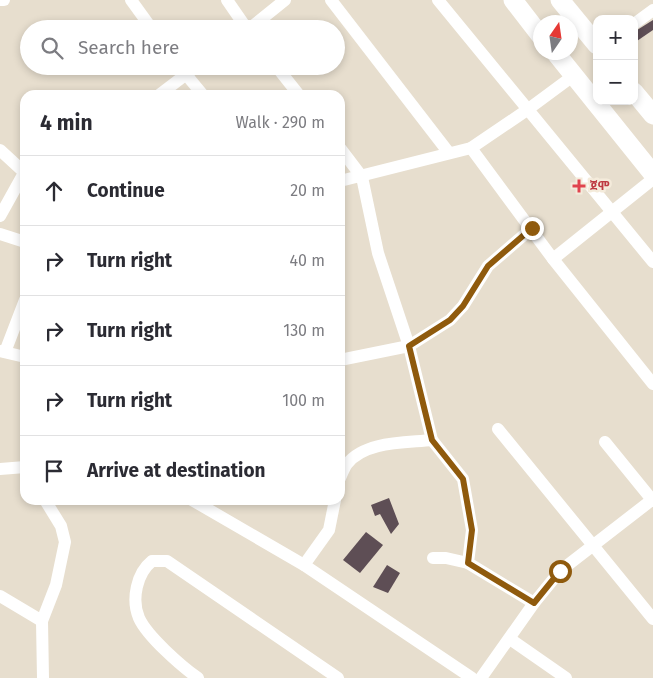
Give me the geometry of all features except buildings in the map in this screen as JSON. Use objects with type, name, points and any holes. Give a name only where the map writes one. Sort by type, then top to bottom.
[{"type":"highway","points":[[513,0],[533,26]]},
{"type":"highway","points":[[560,0],[593,40]]},
{"type":"highway","points":[[560,60],[653,174]]},
{"type":"highway","points":[[638,97],[653,115]]},
{"type":"street","points":[[130,0],[145,20]]},
{"type":"street","points":[[227,0],[241,20]]},
{"type":"street","points":[[259,20],[285,0]]},
{"type":"street","points":[[331,0],[449,153]]},
{"type":"street","points":[[438,0],[614,212],[653,262]]},
{"type":"street","points":[[638,21],[653,9],[648,0]]},
{"type":"street","points":[[164,90],[178,75]]},
{"type":"street","points":[[185,75],[198,90]]},
{"type":"street","points":[[283,75],[294,90]]},
{"type":"street","points":[[345,180],[471,148],[528,110],[573,76]]},
{"type":"street","points":[[471,148],[532,228],[553,259],[653,384]]},
{"type":"street","points":[[0,150],[20,168]]},
{"type":"street","points":[[345,155],[362,177],[378,253],[409,346],[432,440],[463,479],[472,530],[468,563]]},
{"type":"street","points":[[553,259],[653,179]]},
{"type":"street","points":[[0,216],[20,182]]},
{"type":"street","points":[[345,359],[409,346],[450,320],[463,306],[488,266],[532,228]]},
{"type":"street","points":[[0,234],[20,240]]},
{"type":"street","points":[[20,311],[2,352],[20,356]]},
{"type":"street","points":[[498,429],[653,619]]},
{"type":"street","points":[[345,468],[347,464],[362,452],[379,446],[432,440]]},
{"type":"street","points":[[481,678],[534,603],[560,571],[592,544],[653,500],[605,442]]},
{"type":"street","points":[[0,469],[20,467]]},
{"type":"street","points":[[43,678],[42,621],[56,584],[65,542],[61,526],[48,505]]},
{"type":"street","points":[[201,505],[304,565],[472,678]]},
{"type":"street","points":[[304,565],[329,530],[334,505]]},
{"type":"street","points":[[433,558],[446,558],[468,563],[534,603]]},
{"type":"street","points":[[198,678],[181,673],[139,618],[136,594],[138,581],[146,566],[152,561],[167,560],[338,678]]},
{"type":"street","points":[[0,596],[42,621]]},
{"type":"street","points":[[510,639],[566,678]]},
{"type":"place","name":"ጀሞ","points":[[579,186]]},
{"type":"route","points":[[532,228],[488,266],[463,306],[450,320],[409,346],[432,440],[463,479],[472,530],[468,563],[534,603],[560,571]]}]
